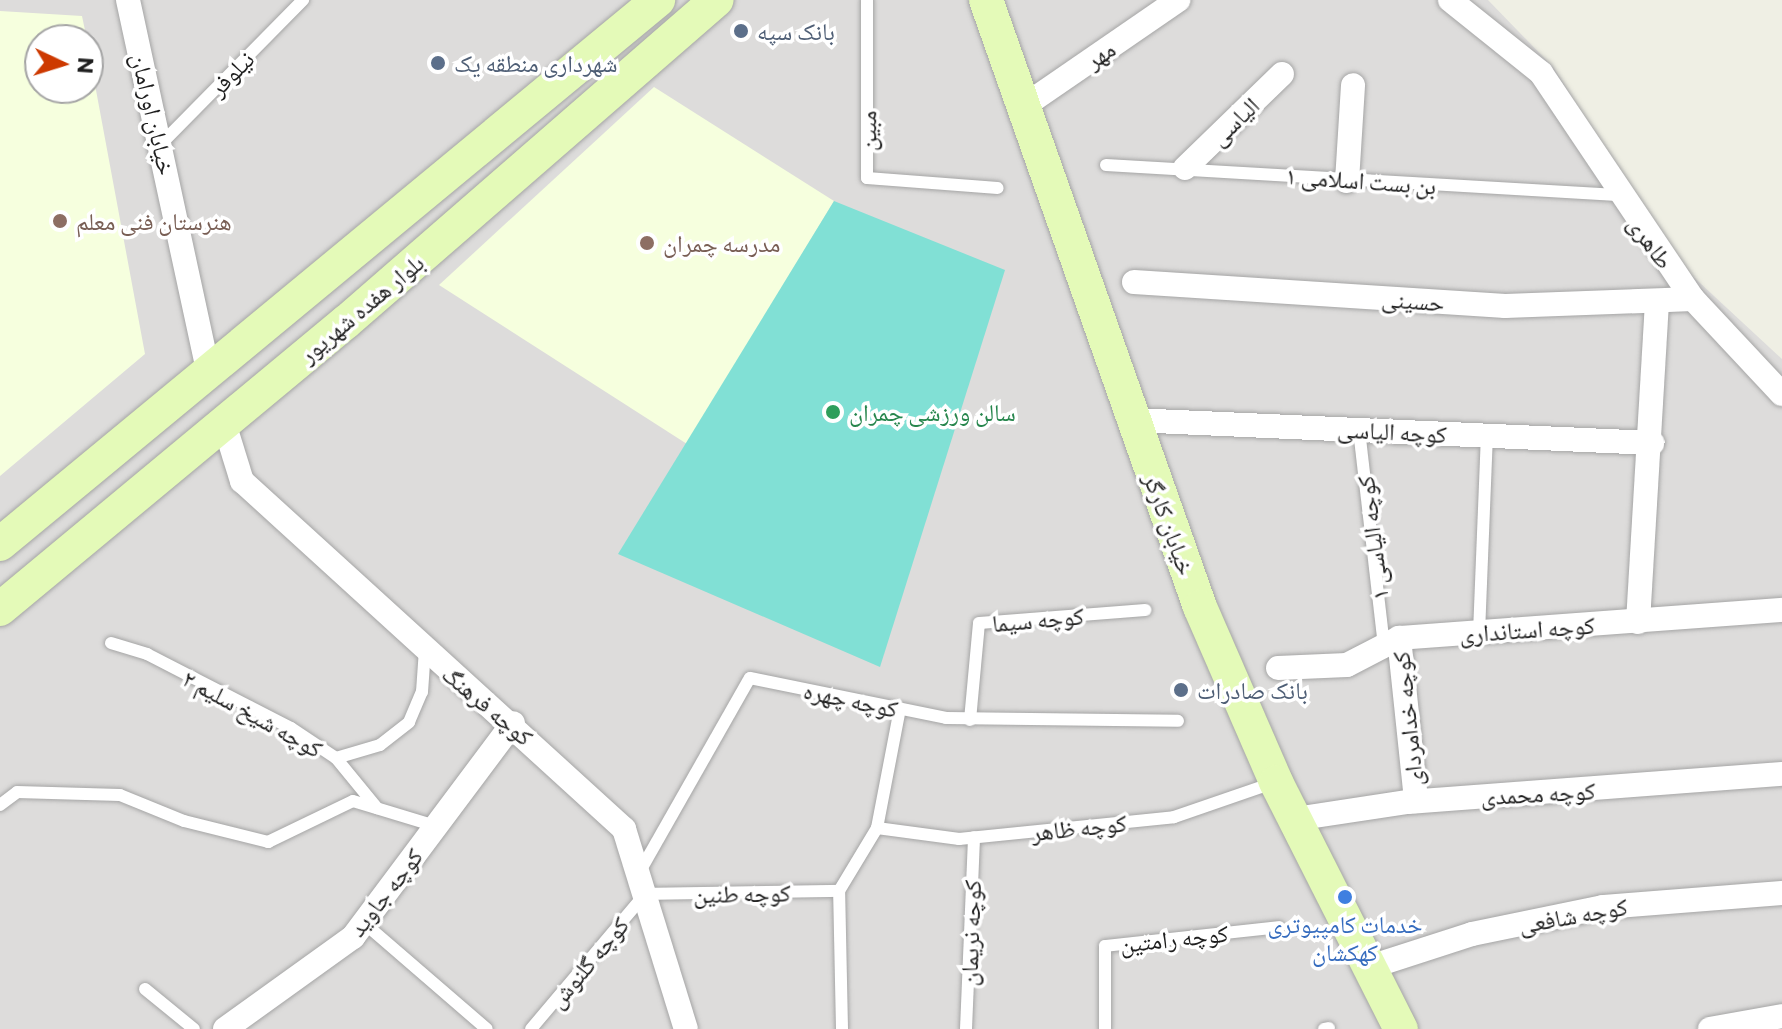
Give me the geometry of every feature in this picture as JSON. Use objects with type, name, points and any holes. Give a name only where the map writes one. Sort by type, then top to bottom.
[{"type":"street","name":"خیابان اورامان","points":[[128,0],[208,369]]},
{"type":"street","name":"بلوار هفده شهریور","points":[[0,544],[658,0]]},
{"type":"street","name":"بلوار هفده شهریور","points":[[0,609],[224,423],[717,0]]},
{"type":"street","name":"خیابان کارگر","points":[[986,0],[1021,108],[1200,607],[1276,782],[1401,1029]]},
{"type":"street","name":"مهر","points":[[1021,108],[1178,0]]},
{"type":"street","name":"طاهری","points":[[1450,0],[1541,73],[1617,195],[1693,299],[1782,394]]},
{"type":"street","name":"الیاسی","points":[[1185,168],[1282,74]]},
{"type":"street","points":[[1347,181],[1353,85]]},
{"type":"street","name":"حسینی","points":[[1134,282],[1505,306],[1693,299]]},
{"type":"street","points":[[1638,622],[1652,443],[1657,302]]},
{"type":"street","points":[[208,369],[224,423]]},
{"type":"street","name":"کوچه الیاسی","points":[[1132,420],[1652,443]]},
{"type":"street","name":"کوچه فرهنگ","points":[[224,423],[242,481],[425,653],[513,723],[624,829],[686,1029]]},
{"type":"street","name":"کوچه استانداری","points":[[1278,668],[1347,665],[1392,642],[1782,610]]},
{"type":"street","name":"کوچه خدامردای","points":[[1392,642],[1416,801]]},
{"type":"street","name":"کوچه جاوید","points":[[225,1029],[364,923],[513,723]]},
{"type":"street","name":"کوچه محمدی","points":[[1295,819],[1416,801],[1782,774]]},
{"type":"street","name":"کوچه شافعی","points":[[1370,967],[1472,934],[1603,907],[1782,893]]},
{"type":"street","points":[[1710,1029],[1782,1016]]},
{"type":"lane","name":"نیلوفر","points":[[160,145],[303,0]]},
{"type":"lane","name":"مبین","points":[[867,0],[867,178],[998,188]]},
{"type":"lane","name":"بن بست اسلامی ۱","points":[[1106,165],[1617,195]]},
{"type":"lane","name":"کوچه الیاسی ۱","points":[[1359,430],[1392,642]]},
{"type":"lane","points":[[1479,633],[1487,436]]},
{"type":"lane","name":"کوچه سیما","points":[[970,720],[979,623],[1145,610]]},
{"type":"lane","name":"کوچه شیخ سلیم ۲","points":[[111,643],[147,654],[291,728],[336,758],[377,808]]},
{"type":"lane","points":[[336,758],[380,745],[409,722],[422,692],[425,653]]},
{"type":"lane","name":"کوچه چهره","points":[[641,884],[750,678],[970,720],[1178,721]]},
{"type":"lane","points":[[842,1029],[839,891],[877,828],[900,709]]},
{"type":"lane","name":"کوچه ظاهر","points":[[877,828],[974,837],[1174,817],[1276,782]]},
{"type":"lane","points":[[0,805],[17,792],[120,795],[184,821],[268,842],[353,801],[436,826]]},
{"type":"lane","name":"کوچه نریمان","points":[[966,1029],[974,837]]},
{"type":"lane","name":"کوچه طنین","points":[[641,884],[839,891]]},
{"type":"lane","name":"کوچه گلنوش","points":[[531,1029],[641,884]]},
{"type":"lane","points":[[364,923],[487,1029]]},
{"type":"lane","name":"کوچه رامتین","points":[[1105,1029],[1105,946],[1279,927]]},
{"type":"lane","points":[[145,989],[194,1029]]},
{"type":"shaded area","points":[[0,0],[1488,0],[1554,68],[1645,216],[1686,270],[1782,359],[1782,1029],[0,1029]]},
{"type":"shaded area","name":"هنرستان فنی معلم","points":[[0,11],[82,16],[84,24],[24,24],[24,104],[99,104],[145,354],[0,476]]},
{"type":"shaded area","name":"مدرسه چمران","points":[[654,87],[834,201],[687,444],[439,285]]},
{"type":"shaded area","name":"سالن ورزشی چمران","points":[[834,201],[1005,270],[880,667],[618,554]]},
{"type":"place","name":"بانک سپه","points":[[741,31]]},
{"type":"place","name":"شهرداری منطقه یک","points":[[438,63]]},
{"type":"place","name":"هنرستان فنی معلم","points":[[60,221]]},
{"type":"place","name":"مدرسه چمران","points":[[647,243]]},
{"type":"place","name":"سالن ورزشی چمران","points":[[833,412]]},
{"type":"place","name":"بانک صادرات","points":[[1181,690]]},
{"type":"place","name":"خدمات کامپیوتری کهکشان","points":[[1345,897]]}]
